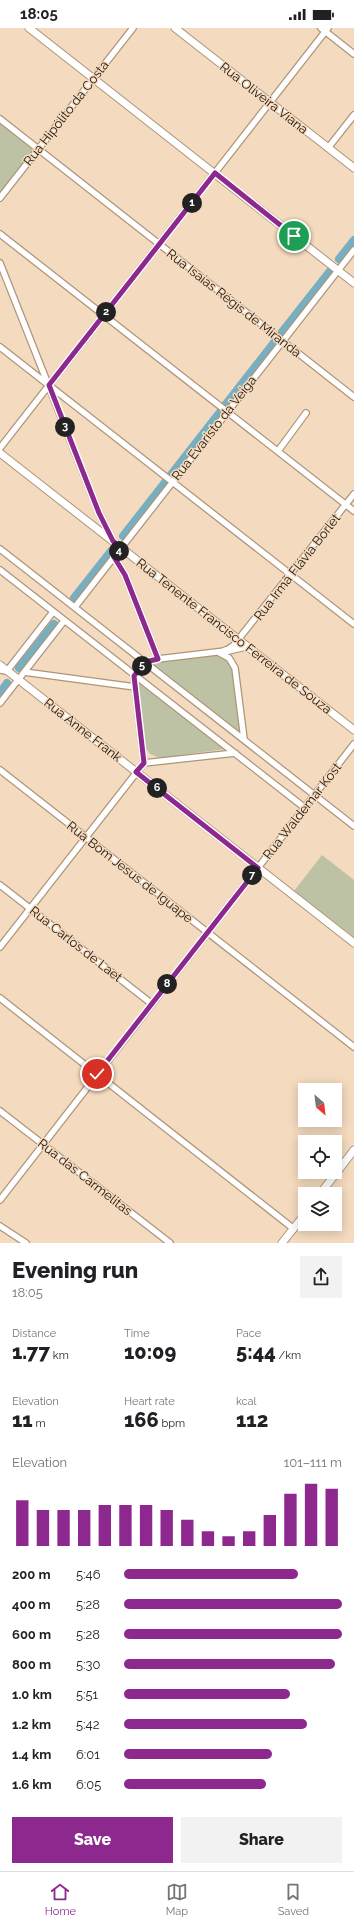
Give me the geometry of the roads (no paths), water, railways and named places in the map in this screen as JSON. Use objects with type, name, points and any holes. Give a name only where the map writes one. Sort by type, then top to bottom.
[{"type":"main road","points":[[29,28],[354,282]]},
{"type":"main road","name":"Rua Oliveira Viana","points":[[175,28],[354,168]]},
{"type":"main road","name":"Rua Tenente Francisco Ferreira de Souza","points":[[0,453],[354,730]]},
{"type":"main road","points":[[222,651],[247,646]]},
{"type":"main road","name":"Rua Anne Frank","points":[[0,665],[4,670],[354,943]]},
{"type":"main road","points":[[325,1187],[354,1150]]},
{"type":"main road","points":[[282,1243],[298,1223]]},
{"type":"street","name":"Rua Hipólito da Costa","points":[[0,198],[133,28]]},
{"type":"street","points":[[0,448],[215,173],[325,29],[354,54]]},
{"type":"street","points":[[328,148],[354,115]]},
{"type":"street","name":"Rua Isaías Régis de Miranda","points":[[0,120],[354,397]]},
{"type":"street","points":[[0,234],[354,511]]},
{"type":"street","name":"Rua Evaristo da Veiga","points":[[75,607],[171,481],[228,412],[354,250]]},
{"type":"street","points":[[0,263],[99,513],[113,541]]},
{"type":"street","points":[[0,347],[354,624]]},
{"type":"street","points":[[278,451],[306,413]]},
{"type":"street","name":"Rua Irmã Flávia Borlet","points":[[222,651],[240,640],[354,494]]},
{"type":"street","points":[[91,524],[97,520],[99,513]]},
{"type":"street","points":[[0,549],[354,826]]},
{"type":"street","points":[[114,557],[125,575],[158,659]]},
{"type":"street","points":[[0,570],[305,808]]},
{"type":"street","points":[[4,670],[53,612]]},
{"type":"street","points":[[0,703],[64,621]]},
{"type":"street","points":[[144,763],[134,676],[145,662],[222,651],[229,658],[235,668],[244,739]]},
{"type":"street","points":[[24,672],[135,687]]},
{"type":"street","name":"Rua Waldemar Kost","points":[[0,1200],[354,744]]},
{"type":"street","points":[[0,946],[144,763],[235,753]]},
{"type":"street","name":"Rua Bom Jesus de Iguape","points":[[0,770],[354,1047]]},
{"type":"street","name":"Rua Carlos de Laet","points":[[0,885],[152,1004]]},
{"type":"street","points":[[0,998],[294,1228]]},
{"type":"street","name":"Rua das Carmelitas","points":[[0,1111],[170,1243]]},
{"type":"street","points":[[0,1226],[26,1243]]},
{"type":"waterway","points":[[339,259],[354,240]]},
{"type":"waterway","points":[[282,332],[330,271]]},
{"type":"waterway","points":[[226,404],[276,340]]},
{"type":"waterway","points":[[123,536],[220,412]]},
{"type":"waterway","points":[[74,598],[111,551]]},
{"type":"waterway","points":[[19,668],[54,624]]},
{"type":"waterway","points":[[0,693],[7,683]]}]
